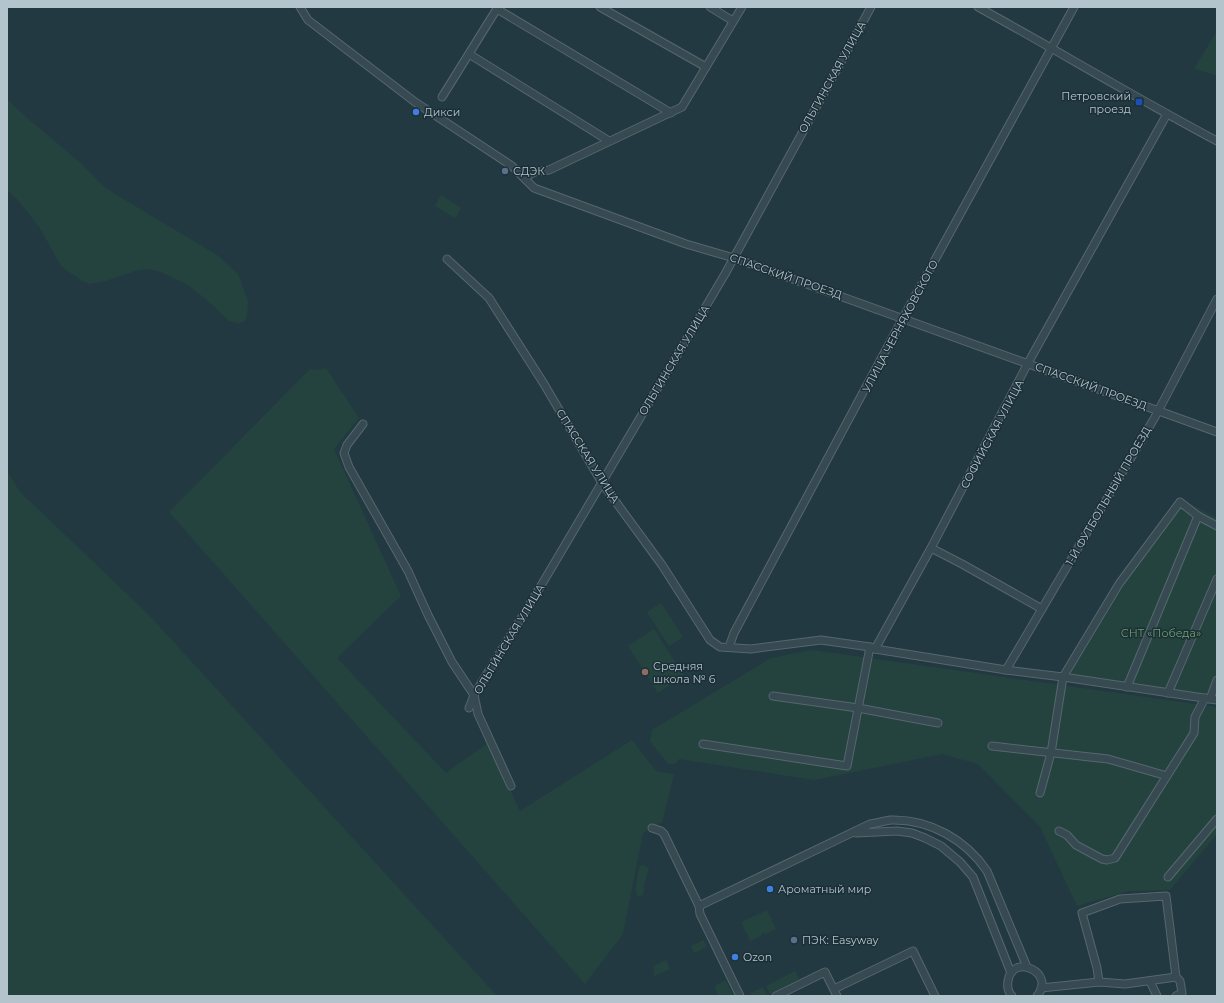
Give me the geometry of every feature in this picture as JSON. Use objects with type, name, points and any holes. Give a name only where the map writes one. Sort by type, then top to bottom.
[{"type":"street","name":"СПАССКИЙ ПРОЕЗД","points":[[300,7],[308,20],[415,102],[512,166],[534,188],[686,244],[734,258],[903,318],[1217,432]]},
{"type":"street","points":[[600,7],[706,67]]},
{"type":"street","points":[[710,7],[733,21]]},
{"type":"street","points":[[525,179],[534,171],[549,170],[682,107],[742,7]]},
{"type":"street","name":"ОЛЬГИНСКАЯ УЛИЦА","points":[[469,708],[474,695],[540,588],[734,258],[871,7]]},
{"type":"street","points":[[978,7],[1217,141]]},
{"type":"street","name":"УЛИЦА ЧЕРНЯХОВСКОГО","points":[[729,647],[734,633],[903,318],[1074,7]]},
{"type":"street","points":[[442,97],[497,8],[671,113]]},
{"type":"street","points":[[469,54],[609,141]]},
{"type":"street","name":"СОФИЙСКАЯ УЛИЦА","points":[[703,744],[847,766],[858,708],[873,648],[931,548],[1028,363],[1167,114]]},
{"type":"street","name":"СПАССКАЯ УЛИЦА","points":[[447,259],[489,298],[544,384],[602,483],[662,565],[710,640],[720,647],[729,647]]},
{"type":"street","name":"1-Й ФУТБОЛЬНЫЙ ПРОЕЗД","points":[[1006,670],[1158,410],[1217,299]]},
{"type":"street","points":[[363,424],[347,445],[344,453],[349,467],[408,571],[452,662],[474,695],[478,714],[511,786]]},
{"type":"street","points":[[1040,793],[1051,752],[1064,677],[1119,584],[1180,502],[1198,516],[1217,526]]},
{"type":"street","points":[[1126,687],[1198,516]]},
{"type":"street","points":[[931,548],[1042,609]]},
{"type":"street","points":[[1168,693],[1217,579]]},
{"type":"street","points":[[729,647],[751,649],[821,640],[1006,670],[1211,699]]},
{"type":"street","points":[[1059,830],[1067,835],[1076,845],[1102,858],[1107,860],[1115,858],[1194,733],[1195,717],[1211,699],[1217,680]]},
{"type":"street","points":[[773,696],[858,708],[938,723]]},
{"type":"street","points":[[992,746],[1108,759],[1167,776]]},
{"type":"street","points":[[1168,878],[1217,819]]},
{"type":"street","points":[[699,906],[870,824],[890,820],[924,824],[956,839],[969,850],[987,871],[1027,967]]},
{"type":"street","points":[[652,828],[661,831],[664,834],[699,906],[700,914],[740,996]]},
{"type":"street","points":[[850,834],[897,831],[912,833],[941,846],[960,862],[973,877],[1012,973]]},
{"type":"street","points":[[1099,982],[1097,968],[1082,913],[1120,899],[1166,896],[1176,978],[1180,981],[1182,993],[1176,996]]},
{"type":"street","points":[[776,996],[825,972],[836,993],[913,951],[936,996]]},
{"type":"street","points":[[1012,996],[1008,989],[1008,977],[1016,969],[1027,967],[1037,972],[1042,982],[1037,996]]},
{"type":"street","points":[[1041,988],[1099,982],[1125,984],[1176,978]]},
{"type":"street","points":[[1150,981],[1157,996]]},
{"type":"green space","points":[[1217,31],[1217,73],[1215,75],[1194,69]]},
{"type":"green space","points":[[7,99],[27,118],[82,164],[102,185],[217,255],[238,274],[248,301],[247,317],[244,322],[238,323],[229,321],[207,300],[188,285],[161,272],[148,269],[138,270],[106,281],[89,284],[82,281],[61,266],[40,228],[18,200],[7,190]]},
{"type":"green space","points":[[441,195],[461,208],[455,218],[435,206]]},
{"type":"green space","points":[[326,368],[359,418],[334,449],[401,596],[337,658],[446,773],[488,743],[520,811],[632,740],[656,771],[674,774],[662,822],[643,833],[623,934],[585,984],[169,512],[310,369],[318,370]]},
{"type":"green space","points":[[7,471],[20,492],[148,614],[497,996],[7,996]]},
{"type":"green space","name":"СНТ «Победа»","points":[[1181,499],[1217,518],[1217,698],[1070,674],[1121,590]]},
{"type":"green space","points":[[661,603],[683,637],[669,646],[647,612]]},
{"type":"green space","points":[[654,629],[684,676],[658,693],[628,646]]},
{"type":"green space","points":[[812,650],[1217,707],[1217,834],[1170,890],[1129,891],[1077,906],[1040,827],[978,764],[942,754],[814,780],[679,759],[675,764],[668,764],[650,741],[652,730],[771,658]]},
{"type":"green space","points":[[642,865],[649,869],[644,885],[645,888],[643,895],[638,897],[636,893],[636,885],[639,868]]},
{"type":"green space","points":[[767,910],[776,929],[765,934],[762,933],[761,936],[750,941],[741,922]]},
{"type":"green space","points":[[704,940],[707,947],[694,953],[691,946]]},
{"type":"green space","points":[[666,960],[670,969],[654,976],[654,966]]},
{"type":"green space","points":[[795,971],[799,979],[770,994],[766,986]]},
{"type":"green space","points":[[725,980],[733,996],[718,996],[715,986]]},
{"type":"green space","points":[[763,987],[767,995],[752,996],[750,993]]},
{"type":"place","name":"Петровский проезд","points":[[1139,102]]},
{"type":"place","name":"Дикси","points":[[416,112]]},
{"type":"place","name":"СДЭК","points":[[505,171]]},
{"type":"place","name":"Средняя школа № 6","points":[[645,672]]},
{"type":"place","name":"Ароматный мир","points":[[770,889]]},
{"type":"place","name":"ПЭК: Easyway","points":[[794,940]]},
{"type":"place","name":"Ozon","points":[[735,957]]}]
